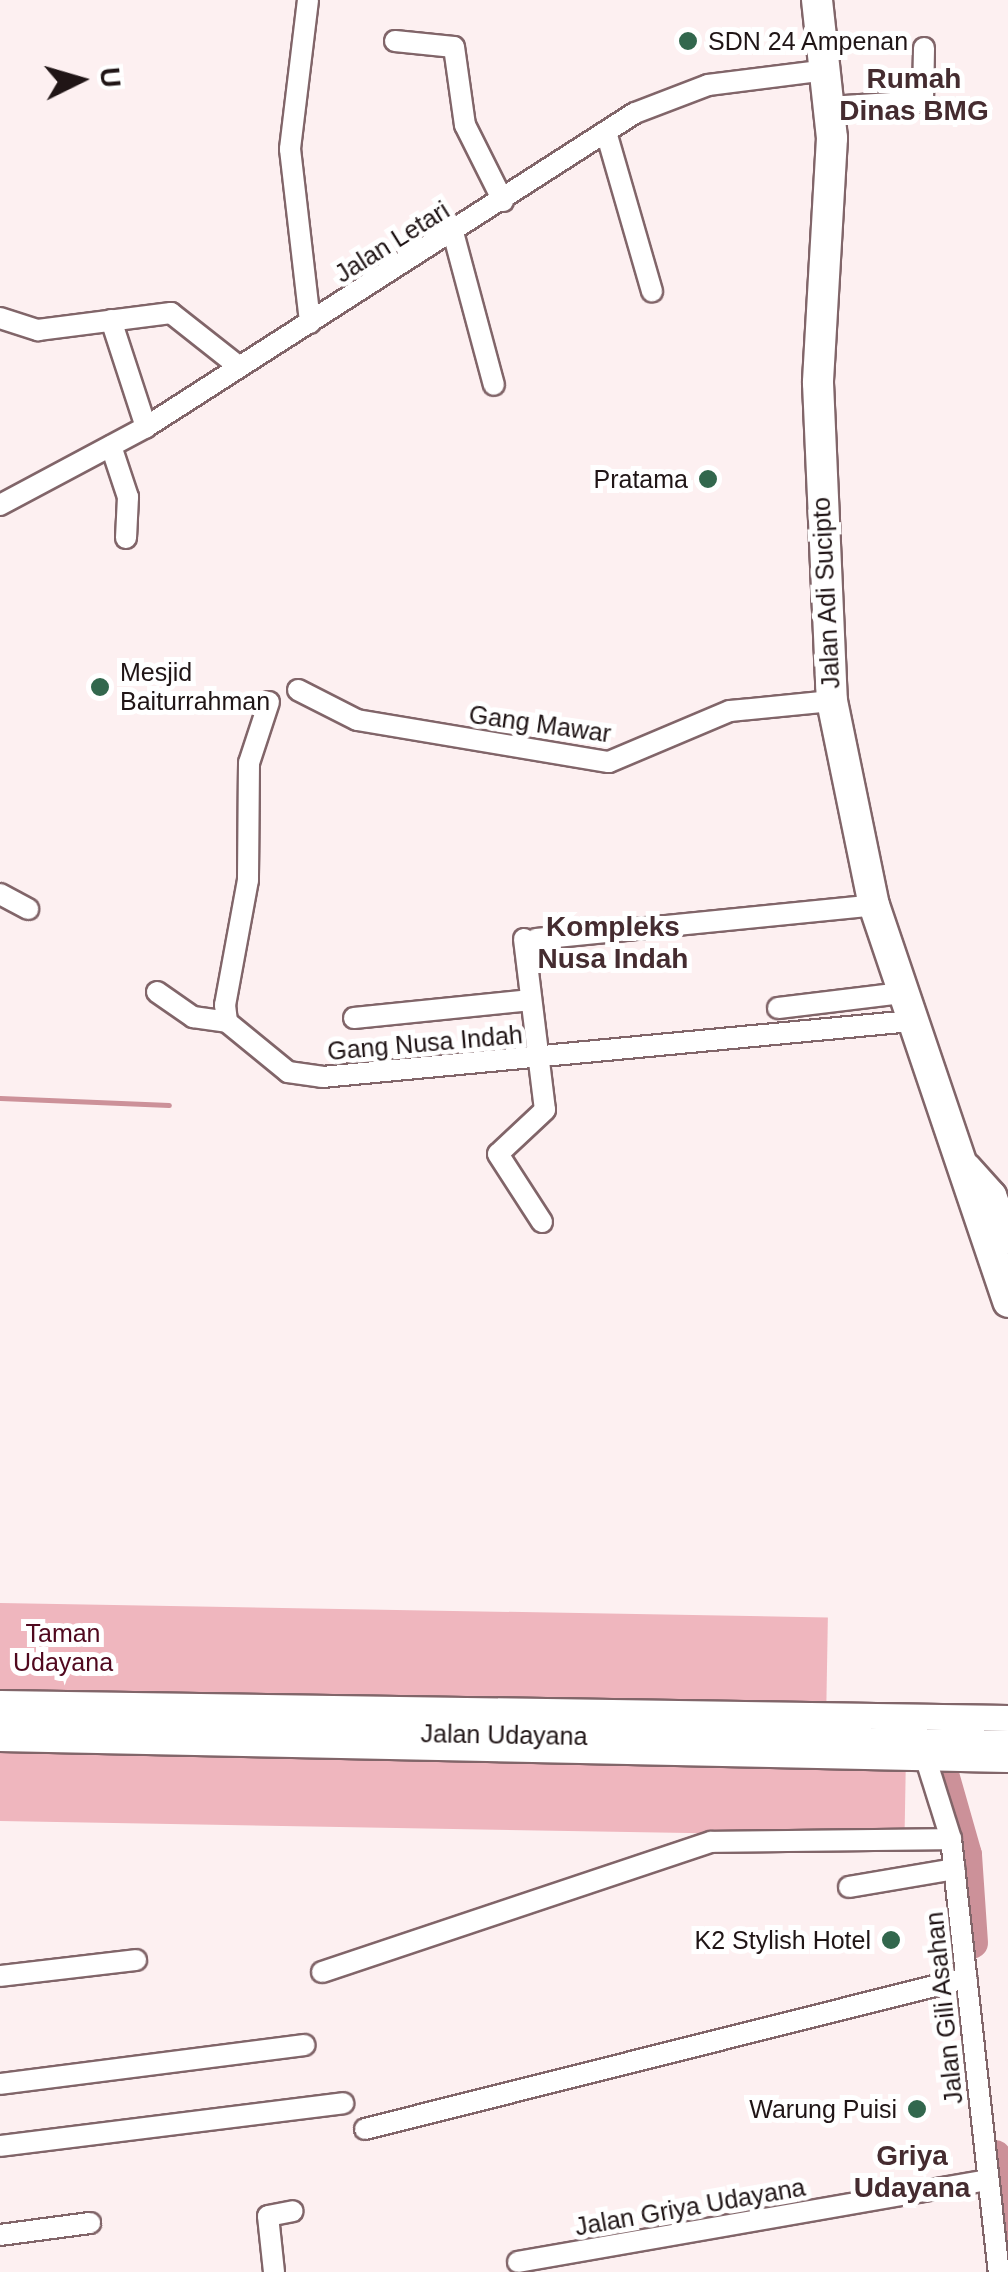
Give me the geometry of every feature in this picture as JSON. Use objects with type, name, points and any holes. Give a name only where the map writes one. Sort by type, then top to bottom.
[{"type":"highway","name":"Jalan Adi Sucipto","points":[[816,0],[804,72],[830,106],[818,383],[832,701],[863,907],[906,1007],[966,1168],[968,1204],[1008,1302]]},
{"type":"highway","name":"Jalan Adi Sucipto","points":[[966,1168],[991,1196],[1008,1239]]},
{"type":"main road","name":"Jalan Udayana","points":[[0,1704],[49,1715],[923,1751],[1008,1743]]},
{"type":"main road","name":"Jalan Udayana","points":[[0,1725],[49,1715],[1008,1718]]},
{"type":"street","points":[[308,0],[290,148],[310,322]]},
{"type":"street","points":[[396,41],[454,47],[465,124],[503,201]]},
{"type":"street","points":[[830,106],[923,101],[924,48]]},
{"type":"street","name":"Jalan Letari","points":[[0,505],[146,427],[238,366],[454,236],[606,132],[680,93],[804,72]]},
{"type":"street","points":[[606,132],[652,291]]},
{"type":"street","points":[[454,236],[494,385]]},
{"type":"street","points":[[0,318],[38,330],[172,313],[238,366]]},
{"type":"street","points":[[111,320],[146,427]]},
{"type":"street","points":[[111,446],[128,497],[126,538]]},
{"type":"street","name":"Gang Mawar","points":[[298,690],[357,720],[609,762],[730,711],[832,701]]},
{"type":"street","points":[[227,1022],[230,946],[248,880],[249,764],[270,702]]},
{"type":"street","points":[[0,894],[28,909]]},
{"type":"street","points":[[542,1222],[498,1154],[543,1118],[531,1000],[530,939],[863,907]]},
{"type":"street","name":"Gang Nusa Indah","points":[[158,992],[199,1020],[227,1022],[303,1077],[536,1059],[906,1007]]},
{"type":"street","points":[[354,1018],[531,1000]]},
{"type":"street","points":[[778,1008],[906,1007]]},
{"type":"street","points":[[0,1741],[923,1751],[1008,1762]]},
{"type":"street","name":"Jalan Gili Asahan","points":[[923,1751],[950,1840],[999,2272]]},
{"type":"street","points":[[322,1972],[711,1842],[950,1840]]},
{"type":"street","points":[[849,1887],[954,1869]]},
{"type":"street","points":[[0,1976],[136,1960]]},
{"type":"street","points":[[366,2129],[966,1978]]},
{"type":"street","points":[[0,2084],[305,2046]]},
{"type":"street","points":[[0,2146],[343,2103]]},
{"type":"street","name":"Jalan Griya Udayana","points":[[518,2262],[988,2180]]},
{"type":"street","points":[[274,2272],[268,2216],[293,2211]]},
{"type":"street","points":[[0,2236],[90,2223]]},
{"type":"green space","name":"Taman Udayana","points":[[0,1603],[828,1617],[826,1704],[0,1690]]},
{"type":"green space","name":"Taman Udayana","points":[[0,1745],[906,1761],[905,1837],[0,1821]]},
{"type":"waterway","points":[[0,1098],[169,1105]]},
{"type":"waterway","points":[[941,1767],[966,1855],[972,1943]]},
{"type":"waterway","points":[[995,2156],[1008,2241]]},
{"type":"place","name":"SDN 24 Ampenan","points":[[688,41]]},
{"type":"place","name":"Pratama","points":[[708,479]]},
{"type":"place","name":"Mesjid Baiturrahman","points":[[100,687]]},
{"type":"place","name":"K2 Stylish Hotel","points":[[891,1940]]},
{"type":"place","name":"Warung Puisi","points":[[917,2109]]},
{"type":"district","name":"Rumah Dinas BMG","points":[[914,95]]},
{"type":"district","name":"Kompleks Nusa Indah","points":[[613,943]]},
{"type":"district","name":"Griya Udayana","points":[[912,2172]]}]
